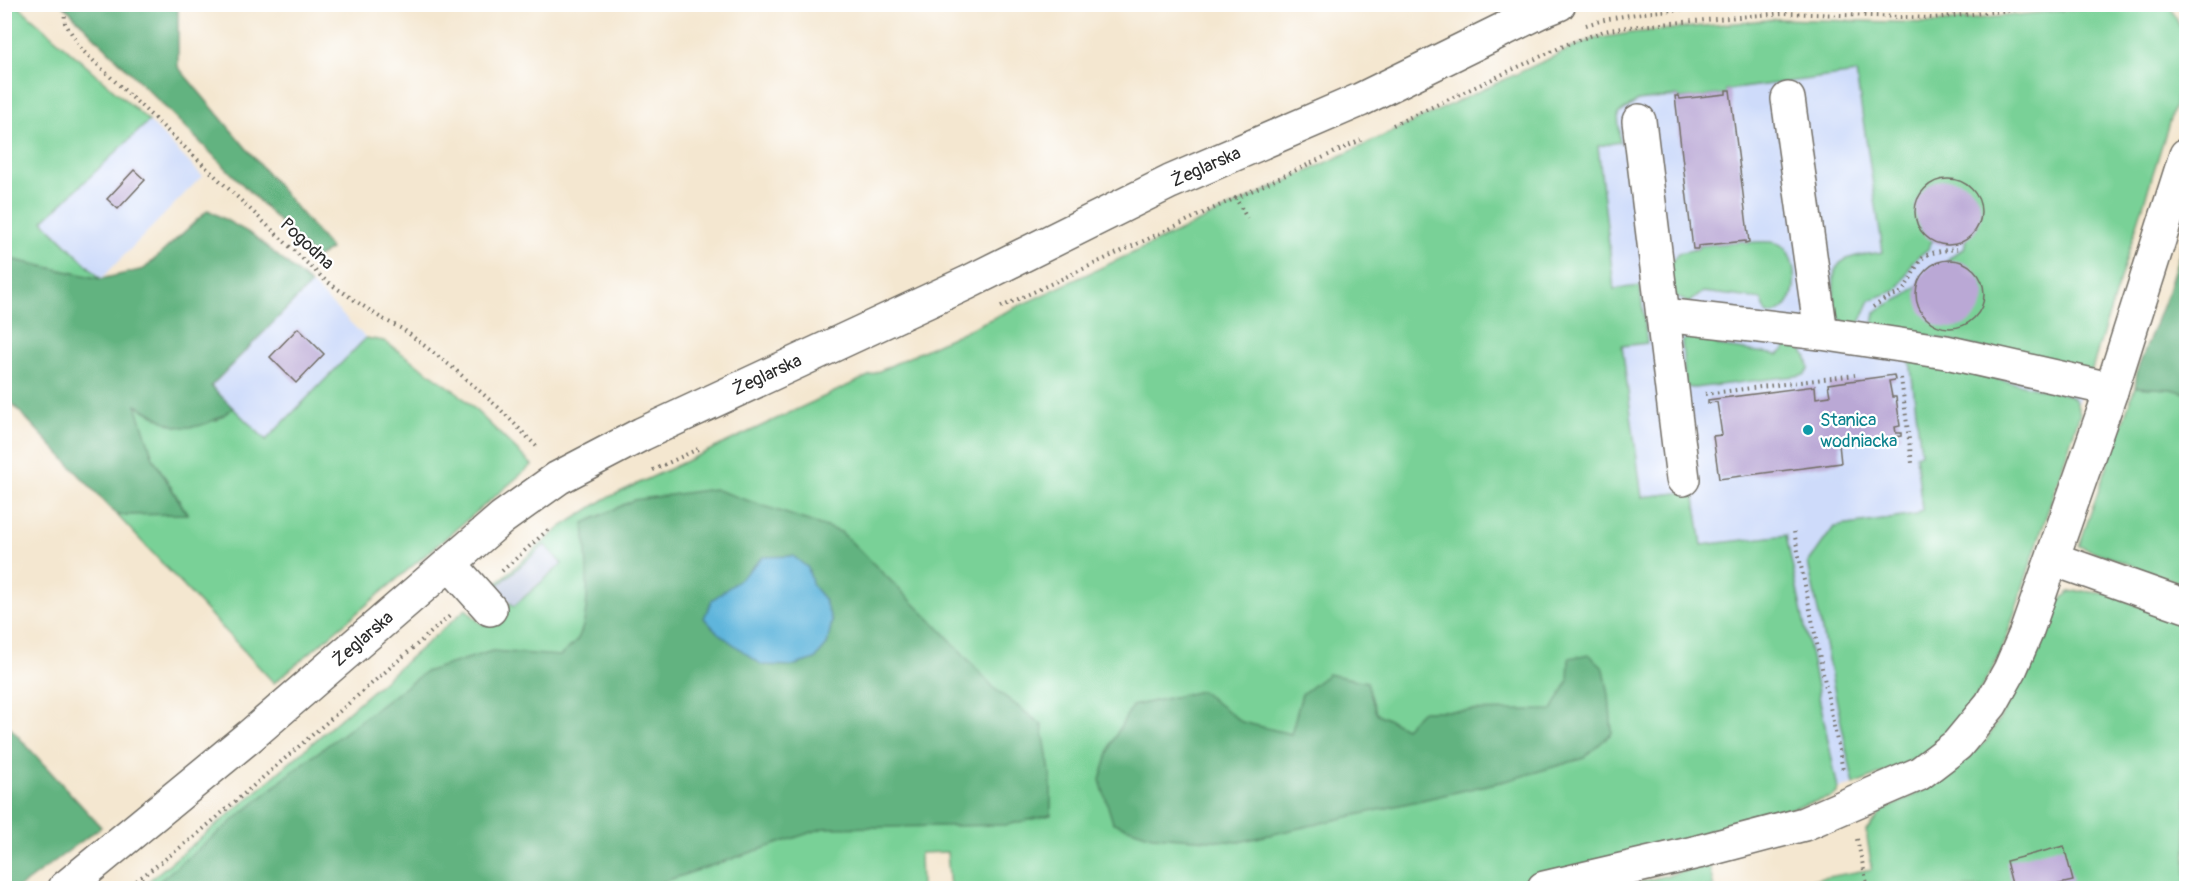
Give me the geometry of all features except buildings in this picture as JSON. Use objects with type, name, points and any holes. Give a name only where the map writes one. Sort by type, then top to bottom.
[{"type":"street","name":"Żeglarska","points":[[65,888],[250,736],[502,518],[561,477],[642,434],[968,283],[1170,182],[1360,100],[1559,4]]},
{"type":"street","points":[[1788,99],[1821,333]]},
{"type":"street","points":[[1639,122],[1683,479]]},
{"type":"street","points":[[1544,888],[1698,852],[1804,824],[1919,774],[1957,745],[1991,704],[2010,670],[2053,559],[2110,391],[2178,208],[2187,155]]},
{"type":"street","points":[[1664,315],[1821,333],[1946,352],[2101,387],[2110,391]]},
{"type":"street","points":[[2053,559],[2187,606]]},
{"type":"street","points":[[450,564],[483,601]]},
{"type":"path","name":"Pogodna","points":[[64,4],[65,23],[82,50],[326,281],[381,318],[404,330],[498,407],[541,451],[561,477]]},
{"type":"path","points":[[1584,26],[1620,18],[1753,4]]},
{"type":"path","points":[[1832,4],[1918,6],[1952,4]]},
{"type":"path","points":[[1389,127],[1570,43],[1593,34],[1616,29],[1783,13],[1932,18],[2075,4]]},
{"type":"path","points":[[991,312],[1367,137]]},
{"type":"path","points":[[1869,311],[1875,304],[1902,292],[1916,265],[1924,256],[1936,251],[1957,249]]},
{"type":"path","points":[[1897,344],[1912,463]]},
{"type":"path","points":[[1673,398],[1866,373]]},
{"type":"path","points":[[643,475],[706,445]]},
{"type":"path","points":[[127,888],[194,837],[483,601],[556,523]]},
{"type":"path","points":[[1794,532],[1868,888]]},
{"type":"shaded area","points":[[2144,9],[2184,68],[2073,417],[1854,785],[1658,832],[1574,114],[1597,82]]},
{"type":"shaded area","points":[[149,121],[202,176],[101,279],[43,221]]},
{"type":"shaded area","points":[[311,284],[366,338],[266,440],[211,387]]},
{"type":"shaded area","points":[[545,544],[562,564],[514,606],[496,587]]},
{"type":"green space","points":[[16,4],[149,121],[43,221],[101,279],[5,258],[4,5]]},
{"type":"green space","points":[[2129,4],[2170,6],[2186,39],[2186,68],[2091,372],[1873,324],[1875,313],[1879,309],[1905,296],[1954,254],[1964,249],[1966,239],[1932,241],[1928,249],[1912,262],[1897,290],[1870,300],[1859,325],[1841,320],[1836,309],[1834,293],[1834,276],[1838,265],[1853,257],[1883,252],[1856,73],[1726,90],[1726,94],[1680,99],[1678,96],[1638,101],[1618,114],[1620,142],[1598,146],[1614,289],[1640,286],[1647,343],[1622,346],[1642,497],[1694,491],[1702,545],[1786,535],[1838,789],[1832,797],[1708,831],[1693,841],[1485,888],[950,888],[947,852],[920,853],[921,888],[140,888],[249,798],[466,609],[484,625],[510,603],[514,606],[562,564],[545,545],[497,586],[499,589],[496,592],[491,588],[561,527],[605,499],[1574,47],[1594,39],[1630,33],[1778,19],[1933,23]]},
{"type":"green space","points":[[63,5],[178,5],[178,67],[331,249],[316,258]]},
{"type":"green space","points":[[208,210],[253,235],[311,284],[211,386],[233,408],[226,413],[203,425],[187,427],[170,424],[136,405],[153,458],[187,514],[117,515],[5,396],[5,258],[101,279],[144,269]]},
{"type":"green space","points":[[2186,230],[2186,393],[2172,389],[2135,387],[2137,371],[2168,291]]},
{"type":"green space","points":[[1745,241],[1746,243],[1775,243],[1785,249],[1794,270],[1793,294],[1788,304],[1779,311],[1767,314],[1761,299],[1703,292],[1689,303],[1675,296],[1668,266],[1678,253],[1698,249],[1698,246]]},
{"type":"green space","points":[[1694,333],[1712,334],[1718,346],[1778,355],[1790,344],[1795,345],[1808,360],[1809,370],[1804,375],[1694,388],[1685,387],[1682,342]]},
{"type":"green space","points":[[366,338],[384,341],[458,393],[532,465],[274,683],[117,515],[187,513],[153,458],[135,405],[172,425],[217,420],[233,408],[266,440]]},
{"type":"green space","points":[[1910,360],[2069,395],[2075,400],[2080,413],[2006,639],[1994,667],[1960,723],[1923,756],[1854,785],[1808,563],[1834,527],[1916,515],[1922,510],[1916,455],[1921,453]]},
{"type":"green space","points":[[2135,387],[2172,389],[2186,393],[2186,585],[2079,546]]},
{"type":"green space","points":[[714,489],[841,532],[943,632],[995,689],[1042,725],[1051,778],[1051,815],[1006,825],[824,828],[645,888],[151,888],[297,768],[425,672],[492,651],[560,656],[577,640],[585,615],[587,567],[584,523],[634,500]]},
{"type":"green space","points":[[2069,592],[2108,594],[2186,624],[2186,888],[1767,888],[1872,869],[1866,831],[1883,811],[1925,789],[1986,741],[2007,706],[2052,608]]},
{"type":"green space","points":[[1589,654],[1604,669],[1612,733],[1584,758],[1509,780],[1239,842],[1152,836],[1113,823],[1100,780],[1111,744],[1132,706],[1201,691],[1242,722],[1291,734],[1302,694],[1328,674],[1367,682],[1376,713],[1405,728],[1422,711],[1552,710],[1568,681],[1569,658]]},
{"type":"green space","points":[[5,722],[101,827],[18,888],[5,888]]},
{"type":"green space","points":[[1709,865],[1714,888],[1616,888]]},
{"type":"water","points":[[793,556],[808,568],[813,586],[824,599],[832,621],[827,645],[815,659],[792,666],[762,665],[718,633],[704,618],[712,600],[739,580],[763,557]]},
{"type":"place","name":"Stanica wodniacka","points":[[1808,430]]}]
